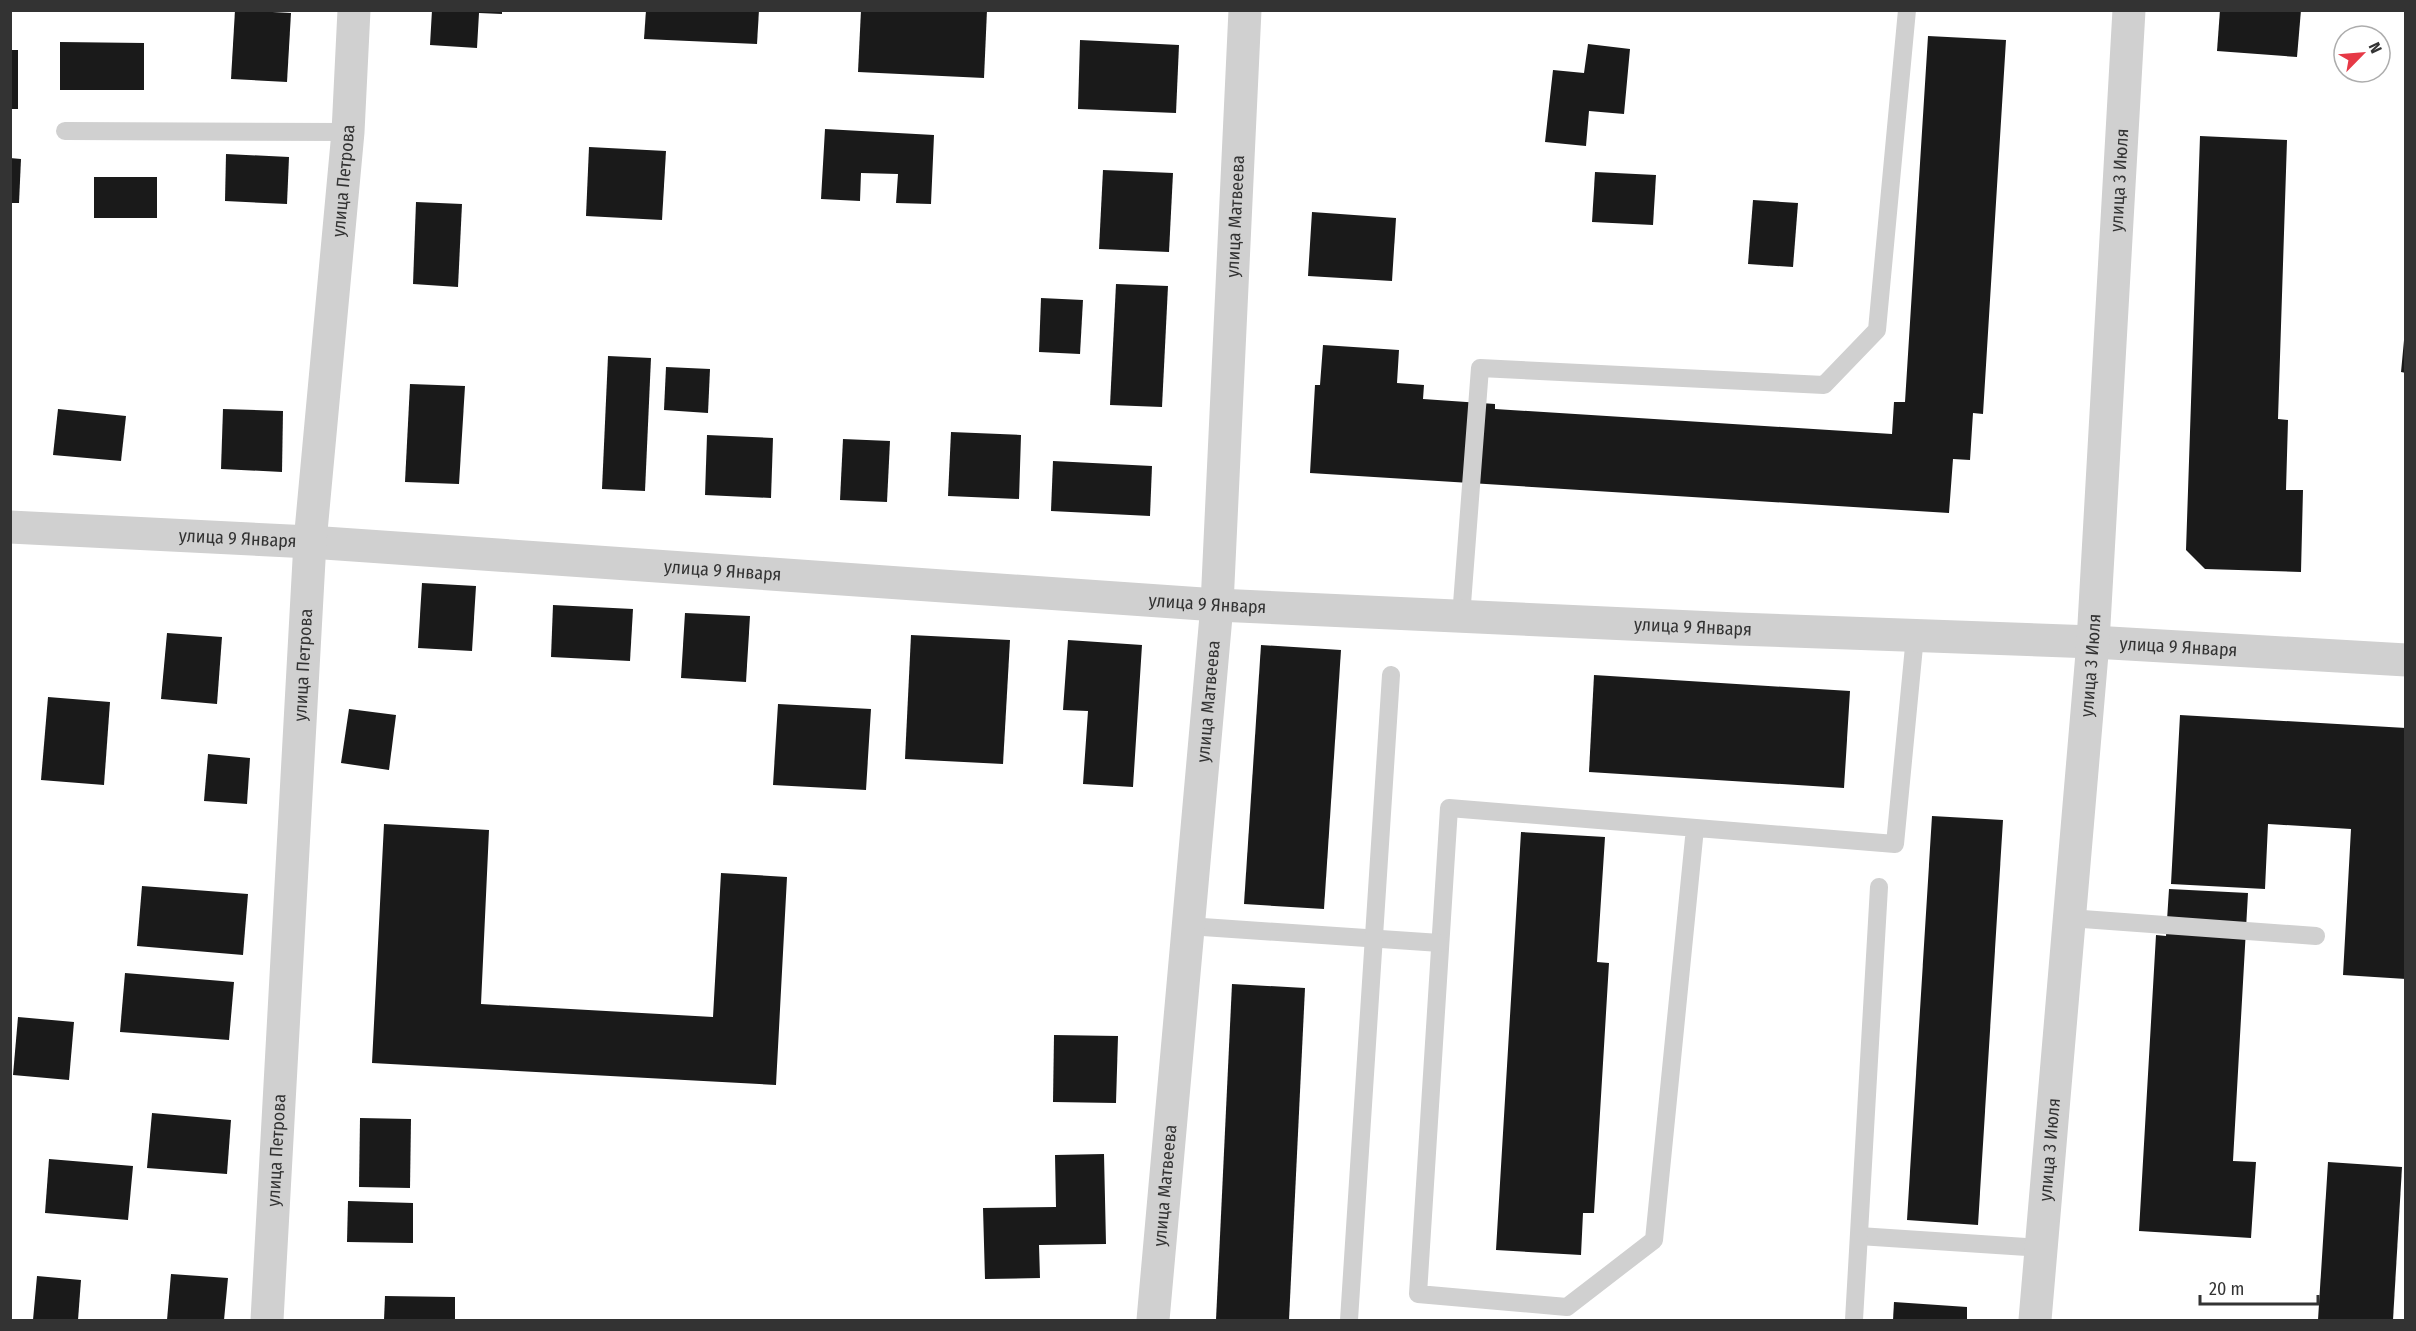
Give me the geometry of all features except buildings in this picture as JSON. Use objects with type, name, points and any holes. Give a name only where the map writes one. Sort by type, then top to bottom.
[{"type":"street","name":"улица Петрова","points":[[267,1320],[310,542],[348,132],[354,10]]},
{"type":"street","name":"улица Матвеева","points":[[1153,1320],[1217,605],[1245,10]]},
{"type":"street","name":"улица 3 Июля","points":[[2035,1320],[2093,642],[2129,10]]},
{"type":"street","name":"улица 9 Января","points":[[10,526],[310,542],[1217,605],[2093,642],[2406,660]]},
{"type":"lane","points":[[1461,617],[1480,368],[1824,385],[1877,330],[1907,10]]},
{"type":"lane","points":[[65,131],[348,132]]},
{"type":"lane","points":[[1695,828],[1654,1240],[1567,1307],[1418,1294],[1449,808],[1894,844],[1915,636]]},
{"type":"lane","points":[[1349,1320],[1390,675]]},
{"type":"lane","points":[[1854,1320],[1880,887]]},
{"type":"lane","points":[[2069,918],[2316,936]]},
{"type":"lane","points":[[1188,927],[1440,943]]},
{"type":"lane","points":[[1859,1236],[2041,1248]]}]
